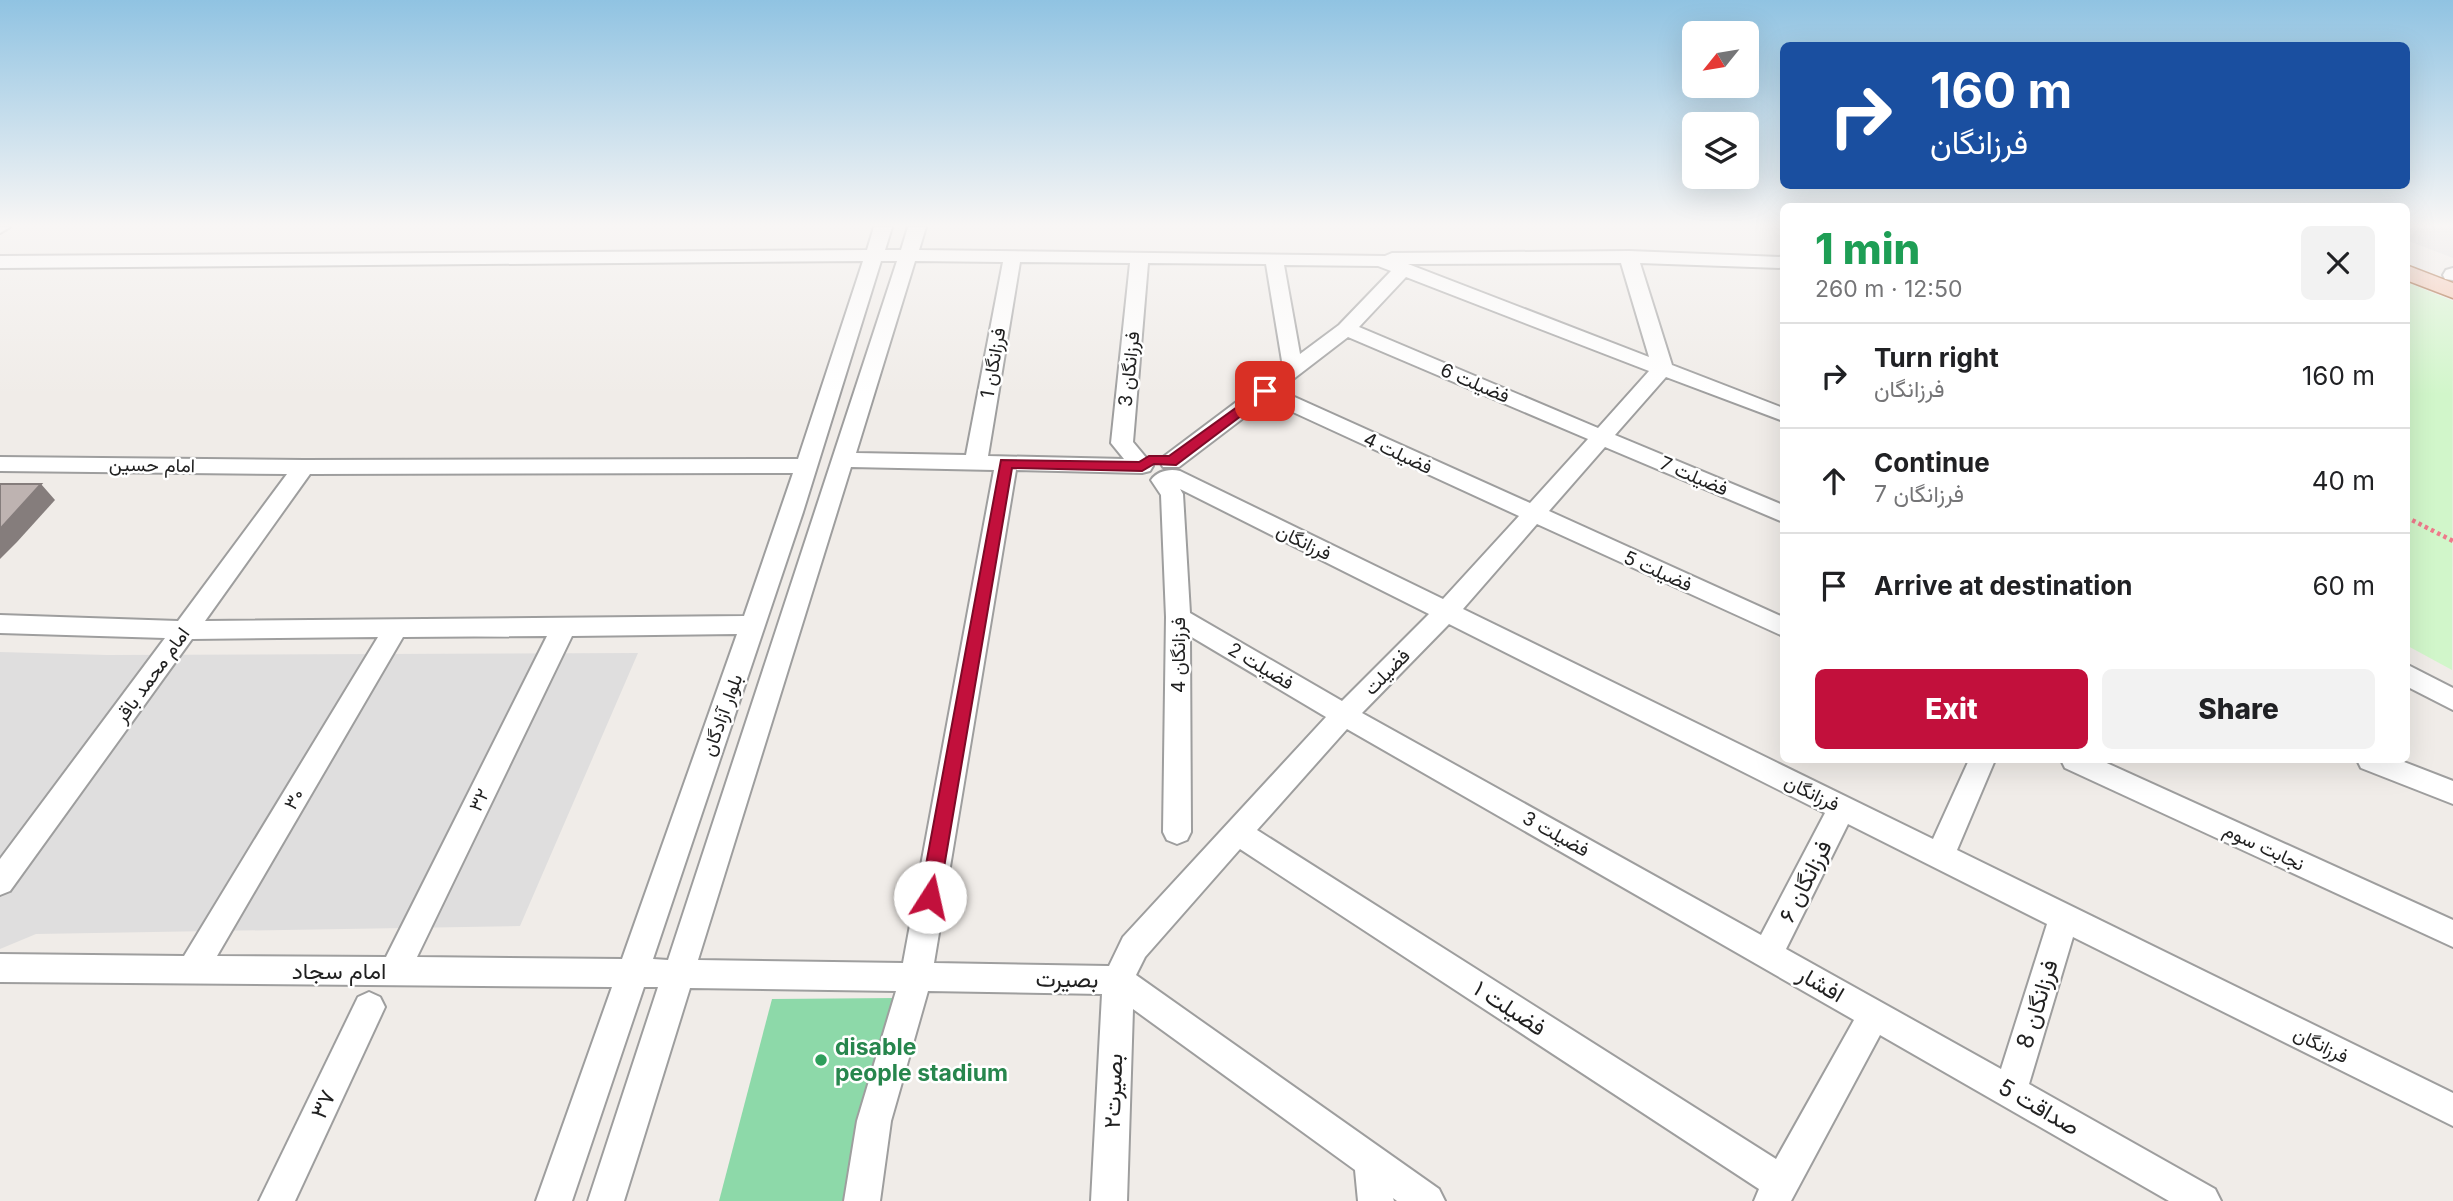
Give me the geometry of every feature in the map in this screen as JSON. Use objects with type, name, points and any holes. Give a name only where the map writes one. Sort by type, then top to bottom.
[{"type":"street","name":"بلوار آزادگان","points":[[554,1201],[753,625],[866,283]]},
{"type":"street","name":"بلوار آزادگان","points":[[606,1201],[900,283]]},
{"type":"street","name":"فرزانگان 1","points":[[976,462],[1007,283]]},
{"type":"street","name":"فرزانگان 3","points":[[1137,283],[1122,443],[1162,471]]},
{"type":"street","points":[[1278,283],[1293,369]]},
{"type":"street","points":[[1162,471],[1346,329],[1390,283]]},
{"type":"street","points":[[1440,283],[1780,414]]},
{"type":"street","points":[[1637,283],[1663,368]]},
{"type":"street","name":"فضیلت 6","points":[[1346,329],[1604,438]]},
{"type":"street","name":"فضیلت","points":[[1118,980],[1134,947],[1344,715],[1446,612],[1604,438],[1663,368]]},
{"type":"street","name":"فضیلت 4","points":[[1265,391],[1532,515]]},
{"type":"street","name":"فضیلت 7","points":[[1604,438],[1780,513]]},
{"type":"street","name":"فرزانگان","points":[[843,460],[1006,463],[1162,471],[2453,1110]]},
{"type":"street","points":[[862,1201],[874,1121],[916,977],[1006,463]]},
{"type":"street","name":"امام حسین","points":[[0,464],[304,467],[807,466]]},
{"type":"street","name":"امام محمد باقر","points":[[0,883],[304,467]]},
{"type":"street","name":"فرزانگان 4","points":[[1162,471],[1172,494],[1178,617],[1177,832]]},
{"type":"street","name":"فضیلت 5","points":[[1532,515],[1780,627]]},
{"type":"street","name":"فضیلت 2","points":[[1178,617],[1344,715]]},
{"type":"street","points":[[3,627],[185,630],[753,625]]},
{"type":"street","name":"۳۰","points":[[192,970],[396,628]]},
{"type":"street","name":"۳۲","points":[[395,971],[563,628]]},
{"type":"street","points":[[2410,676],[2453,700]]},
{"type":"street","name":"فضیلت 3","points":[[1344,715],[1768,953]]},
{"type":"street","points":[[1940,856],[1981,763]]},
{"type":"street","name":"نجابت سوم","points":[[2082,763],[2453,934]]},
{"type":"street","points":[[2378,763],[2453,793]]},
{"type":"street","name":"فرزانگان ۶","points":[[1768,953],[1842,808]]},
{"type":"street","name":"فضیلت ۱","points":[[1238,833],[1777,1192]]},
{"type":"street","name":"فرزانگان 8","points":[[2010,1091],[2064,918]]},
{"type":"street","name":"افشار","points":[[1768,953],[1875,1014]]},
{"type":"street","name":"امام سجاد","points":[[0,968],[678,973]]},
{"type":"street","name":"بصیرت","points":[[678,973],[1118,980],[1427,1201]]},
{"type":"street","name":"بصیرت۲","points":[[1109,1201],[1118,980]]},
{"type":"street","name":"۳۷","points":[[277,1201],[369,1007]]},
{"type":"street","points":[[1777,1192],[1875,1014]]},
{"type":"street","name":"صداقت 5","points":[[1875,1014],[2203,1201]]},
{"type":"street","points":[[1371,1161],[1376,1201]]},
{"type":"path","points":[[2410,519],[2453,541]]},
{"type":"shaded area","points":[[0,652],[107,655],[638,653],[520,926],[36,934],[0,949]]},
{"type":"green space","points":[[2410,284],[2453,301],[2452,670],[2410,647]]},
{"type":"green space","name":"disable people stadium","points":[[897,998],[855,1201],[719,1201],[772,999]]},
{"type":"building","points":[[0,484],[41,484],[0,529]]},
{"type":"place","name":"disable people stadium","points":[[821,1060]]},
{"type":"route","points":[[930,897],[1006,463],[1142,467],[1149,460],[1171,462],[1265,391]]}]
